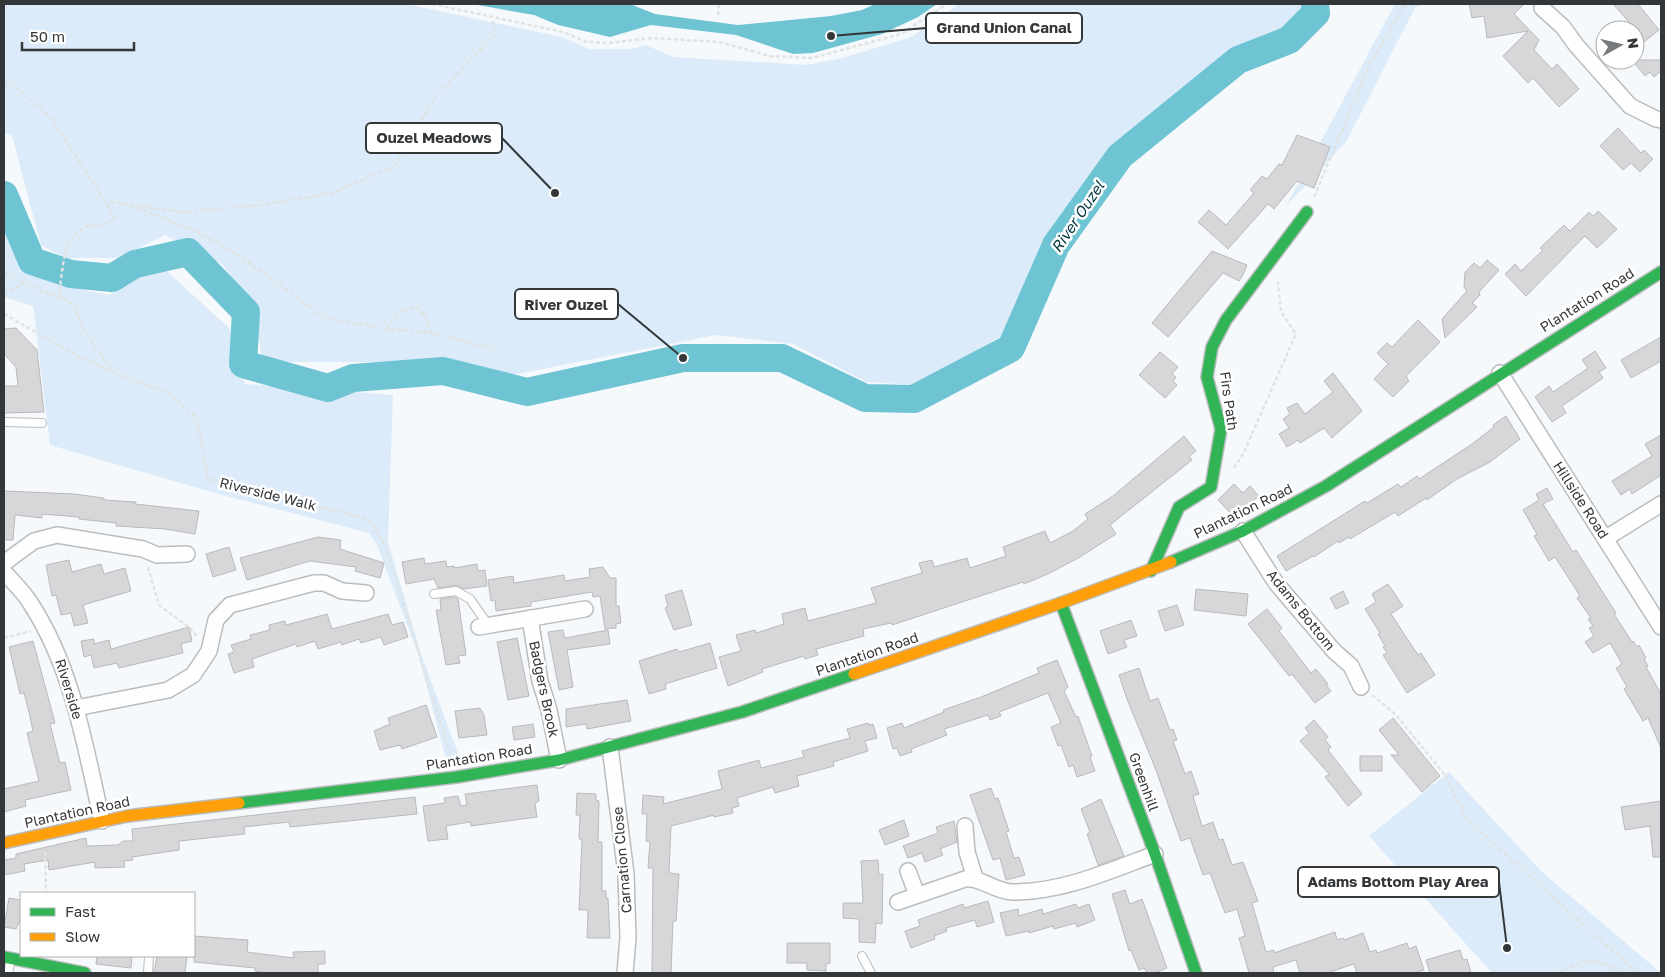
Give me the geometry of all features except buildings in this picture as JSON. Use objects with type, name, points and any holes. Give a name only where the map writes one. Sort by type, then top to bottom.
[{"type":"street","points":[[1542,8],[1563,27],[1576,46],[1630,106],[1661,120]]},
{"type":"street","name":"Firs Path","points":[[1151,571],[1179,507],[1211,487],[1221,429],[1207,376],[1212,347],[1226,320],[1307,212]]},
{"type":"street","name":"Plantation Road","points":[[4,843],[102,821],[458,777],[559,760],[742,712],[1061,603],[1151,571],[1243,531],[1326,486],[1500,373],[1661,272]]},
{"type":"street","name":"Hillside Road","points":[[1500,373],[1661,627]]},
{"type":"street","points":[[1606,538],[1661,504]]},
{"type":"street","name":"Adams Bottom","points":[[1243,531],[1276,583],[1334,651],[1352,666],[1361,687]]},
{"type":"street","points":[[4,563],[34,540],[57,535],[143,549],[157,554],[187,554]]},
{"type":"street","name":"Riverside","points":[[4,572],[31,602],[62,662],[76,708],[102,821]]},
{"type":"street","points":[[76,708],[168,690],[193,674],[209,652],[216,620],[230,606],[324,583],[342,591],[366,593]]},
{"type":"street","name":"Greenhill","points":[[1061,603],[1196,973]]},
{"type":"street","points":[[484,626],[584,609]]},
{"type":"street","name":"Badgers Brook","points":[[530,618],[540,681],[549,710],[559,760]]},
{"type":"street","name":"Carnation Close","points":[[610,747],[626,874],[628,938],[626,973]]},
{"type":"street","points":[[965,826],[967,852],[975,878]]},
{"type":"street","points":[[898,902],[965,879],[975,878],[990,887],[1012,892],[1071,885],[1154,854]]},
{"type":"street","points":[[908,871],[917,895]]},
{"type":"street","points":[[8,958],[85,973]]},
{"type":"lane","points":[[4,422],[42,423]]},
{"type":"lane","points":[[434,594],[456,591],[470,599],[484,626]]},
{"type":"lane","points":[[862,956],[871,973]]},
{"type":"lane","points":[[148,973],[149,957]]},
{"type":"lane","points":[[8,958],[8,973]]},
{"type":"path","points":[[432,4],[563,32],[586,42],[609,43],[651,38],[719,42],[770,56],[812,58],[901,34],[947,4]]},
{"type":"path","points":[[718,15],[719,4]]},
{"type":"path","points":[[1307,212],[1368,68],[1404,5],[1422,4]]},
{"type":"path","points":[[106,206],[110,202],[182,212],[262,205],[332,193],[395,166],[434,98],[494,36],[493,18]]},
{"type":"path","points":[[4,80],[26,95],[53,120],[88,171],[106,206],[116,218],[106,226],[83,228],[67,250],[63,261],[59,296]]},
{"type":"path","points":[[127,204],[199,233],[238,255],[325,318],[431,333],[496,350]]},
{"type":"path","points":[[4,272],[22,284],[59,296],[74,304],[80,324],[112,372]]},
{"type":"path","points":[[1230,475],[1244,452],[1296,334],[1281,312],[1278,277]]},
{"type":"path","points":[[4,294],[22,284]]},
{"type":"path","points":[[387,328],[399,312],[415,307],[423,313],[431,333]]},
{"type":"path","points":[[4,314],[78,356],[112,372]]},
{"type":"path","name":"Riverside Walk","points":[[112,372],[170,394],[197,418],[208,479],[369,519],[386,547],[458,777]]},
{"type":"path","points":[[143,549],[159,605],[190,628],[209,652]]},
{"type":"path","points":[[4,638],[44,628]]},
{"type":"path","points":[[1361,687],[1396,715],[1445,775],[1466,818],[1638,973]]},
{"type":"path","points":[[44,834],[46,892]]},
{"type":"path","points":[[1558,973],[1587,959],[1596,960],[1624,973]]},
{"type":"shaded area","points":[[4,4],[406,4],[562,37],[589,49],[632,49],[646,45],[673,57],[807,65],[842,58],[909,38],[944,16],[958,4],[1308,4],[1309,14],[1208,68],[1114,151],[1051,239],[1003,335],[915,385],[866,382],[793,344],[716,335],[512,375],[444,362],[263,362],[253,309],[222,264],[165,235],[118,258],[65,258],[41,245],[12,136],[4,132]]},
{"type":"shaded area","points":[[1395,4],[1417,4],[1346,142],[1286,206]]},
{"type":"shaded area","points":[[4,217],[22,265],[55,284],[109,295],[157,262],[229,328],[245,384],[393,395],[388,542],[421,654],[462,764],[448,766],[418,654],[377,545],[369,533],[211,492],[50,445],[33,306],[4,297]]},
{"type":"shaded area","points":[[1449,772],[1541,871],[1661,973],[1492,973],[1369,836]]},
{"type":"water","points":[[472,4],[630,4],[655,14],[738,25],[831,16],[862,10],[875,4],[937,4],[918,17],[882,34],[813,53],[793,54],[736,35],[651,25],[610,37],[558,25],[534,15]]},
{"type":"waterway","name":"River Ouzel","points":[[4,195],[32,261],[71,274],[112,278],[135,264],[188,252],[246,312],[243,364],[328,388],[353,378],[443,371],[527,392],[683,358],[782,358],[865,398],[914,399],[1011,348],[1056,245],[1120,156],[1238,60],[1289,40],[1316,13],[1315,4]]},
{"type":"traffic: fast","points":[[1151,571],[1179,507],[1211,487],[1221,429],[1207,377],[1212,347],[1226,320],[1307,212]]},
{"type":"traffic: fast","points":[[1171,562],[1243,531],[1326,486],[1661,272]]},
{"type":"traffic: fast","points":[[1061,603],[1155,854],[1196,973]]},
{"type":"traffic: fast","points":[[239,803],[457,777],[559,760],[742,712],[854,674]]},
{"type":"traffic: fast","points":[[4,957],[85,973]]},
{"type":"traffic: slow","points":[[854,674],[1061,603],[1171,562]]},
{"type":"traffic: slow","points":[[4,843],[127,816],[239,803]]},
{"type":"place","name":"Grand Union Canal","points":[[831,36]]},
{"type":"place","name":"Ouzel Meadows","points":[[555,193]]},
{"type":"place","name":"River Ouzel","points":[[683,358]]},
{"type":"place","name":"Adams Bottom Play Area","points":[[1507,948]]}]
